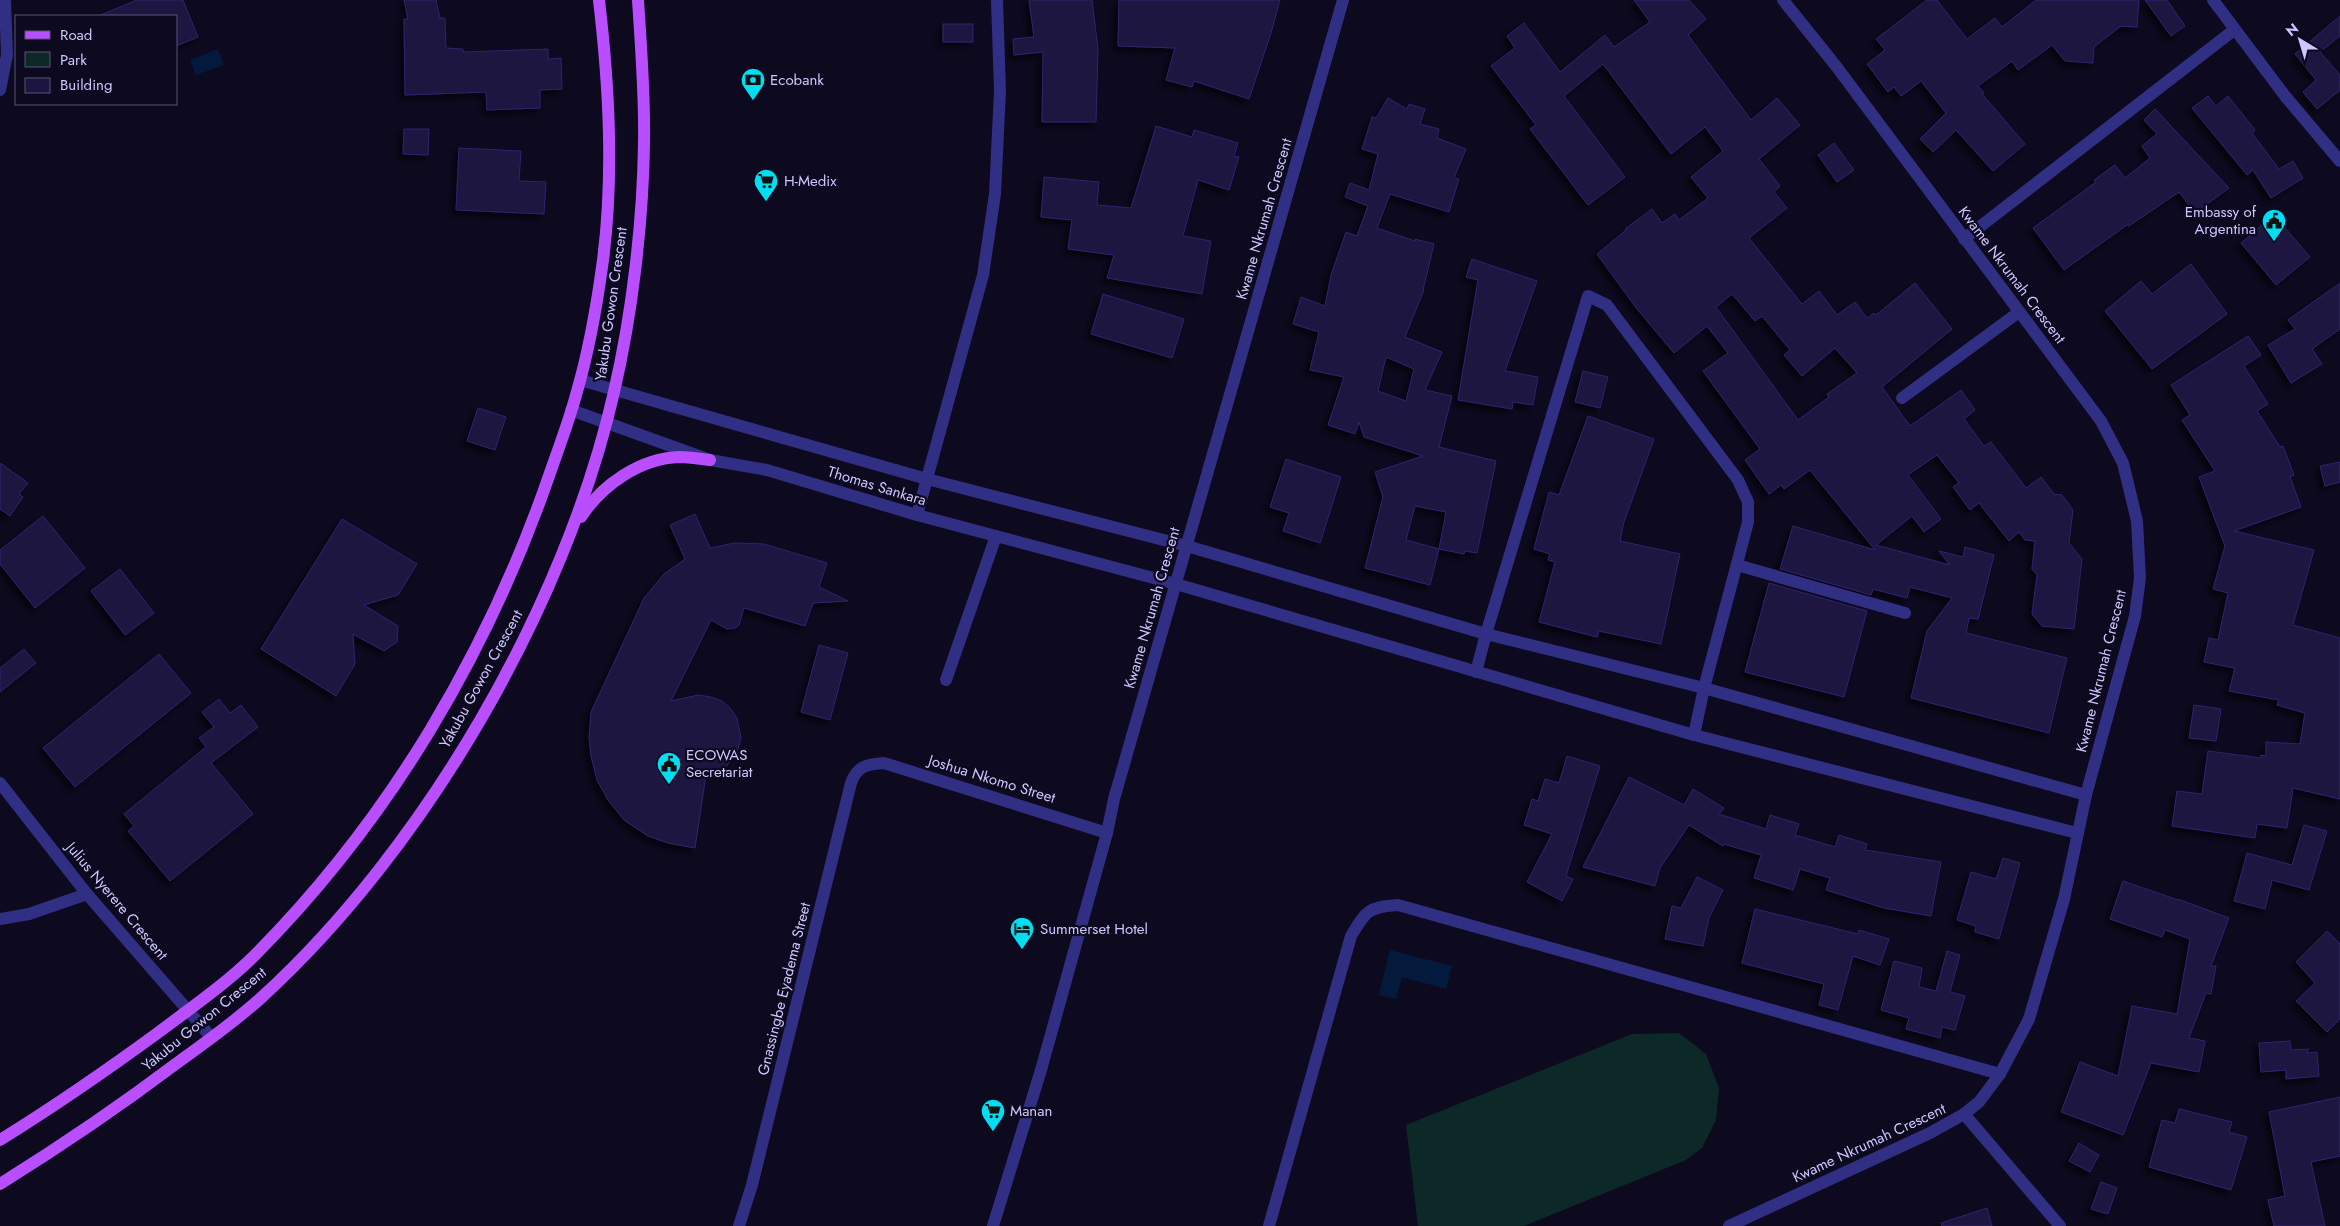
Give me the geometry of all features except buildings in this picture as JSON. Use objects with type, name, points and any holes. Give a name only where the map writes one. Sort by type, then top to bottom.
[{"type":"main road","name":"Yakubu Gowon Crescent","points":[[0,1140],[82,1088],[189,1010],[253,958],[303,904],[368,823],[425,741],[459,682],[514,570],[539,505],[572,410],[590,335],[603,259],[608,200],[609,137],[599,0]]},
{"type":"main road","name":"Yakubu Gowon Crescent","points":[[0,1184],[79,1134],[211,1038],[259,999],[306,955],[374,876],[442,782],[492,698],[534,617],[573,529],[615,389],[629,306],[642,205],[644,82],[638,0]]},
{"type":"main road","points":[[573,529],[590,503],[617,478],[650,461],[679,457],[710,460]]},
{"type":"street","points":[[0,90],[7,55],[5,0]]},
{"type":"street","points":[[917,515],[983,275],[995,194],[1000,91],[997,0]]},
{"type":"street","name":"Kwame Nkrumah Crescent","points":[[993,1226],[1041,1070],[1107,833],[1114,799],[1344,0]]},
{"type":"street","name":"Kwame Nkrumah Crescent","points":[[1729,1226],[1930,1133],[1964,1114],[1980,1102],[2000,1074],[2029,1019],[2064,898],[2086,796],[2135,616],[2140,578],[2137,521],[2123,463],[2102,420],[1964,239],[1836,66],[1783,0]]},
{"type":"street","points":[[2213,0],[2285,96],[2340,161]]},
{"type":"street","points":[[1964,239],[2234,30]]},
{"type":"street","points":[[1476,672],[1588,296],[1607,305],[1738,480],[1748,502],[1748,522],[1704,688],[1694,735]]},
{"type":"street","points":[[1902,398],[2019,312]]},
{"type":"street","points":[[580,380],[927,480],[1187,546],[1486,634],[1704,688],[2086,796]]},
{"type":"street","name":"Thomas Sankara","points":[[572,410],[710,460],[767,470],[917,515],[1176,584],[1694,735],[2077,833]]},
{"type":"street","points":[[946,680],[996,536]]},
{"type":"street","points":[[1737,565],[1905,613]]},
{"type":"street","name":"Joshua Nkomo Street","points":[[866,764],[884,763],[1107,833]]},
{"type":"street","name":"Gnassingbe Eyadema Street","points":[[739,1226],[752,1185],[851,783],[857,770],[866,764]]},
{"type":"street","name":"Julius Nyerere Crescent","points":[[0,783],[87,894],[189,1010],[211,1038]]},
{"type":"street","points":[[0,919],[29,914],[87,894]]},
{"type":"street","points":[[1269,1226],[1351,936],[1362,917],[1377,906],[1398,906],[2000,1074]]},
{"type":"street","points":[[1964,1114],[2060,1226]]},
{"type":"green space","points":[[1679,1033],[1706,1054],[1719,1088],[1716,1120],[1702,1148],[1686,1160],[1524,1226],[1418,1226],[1406,1125],[1632,1034]]},
{"type":"water","points":[[218,49],[224,65],[196,75],[190,60]]},
{"type":"water","points":[[1390,950],[1452,966],[1446,989],[1402,977],[1396,999],[1379,995]]},
{"type":"place","name":"Ecobank","points":[[753,101]]},
{"type":"place","name":"H-Medix","points":[[766,202]]},
{"type":"place","name":"Embassy of Argentina","points":[[2274,242]]},
{"type":"place","name":"ECOWAS Secretariat","points":[[669,785]]},
{"type":"place","name":"Summerset Hotel","points":[[1022,950]]},
{"type":"place","name":"Manan","points":[[993,1132]]}]
